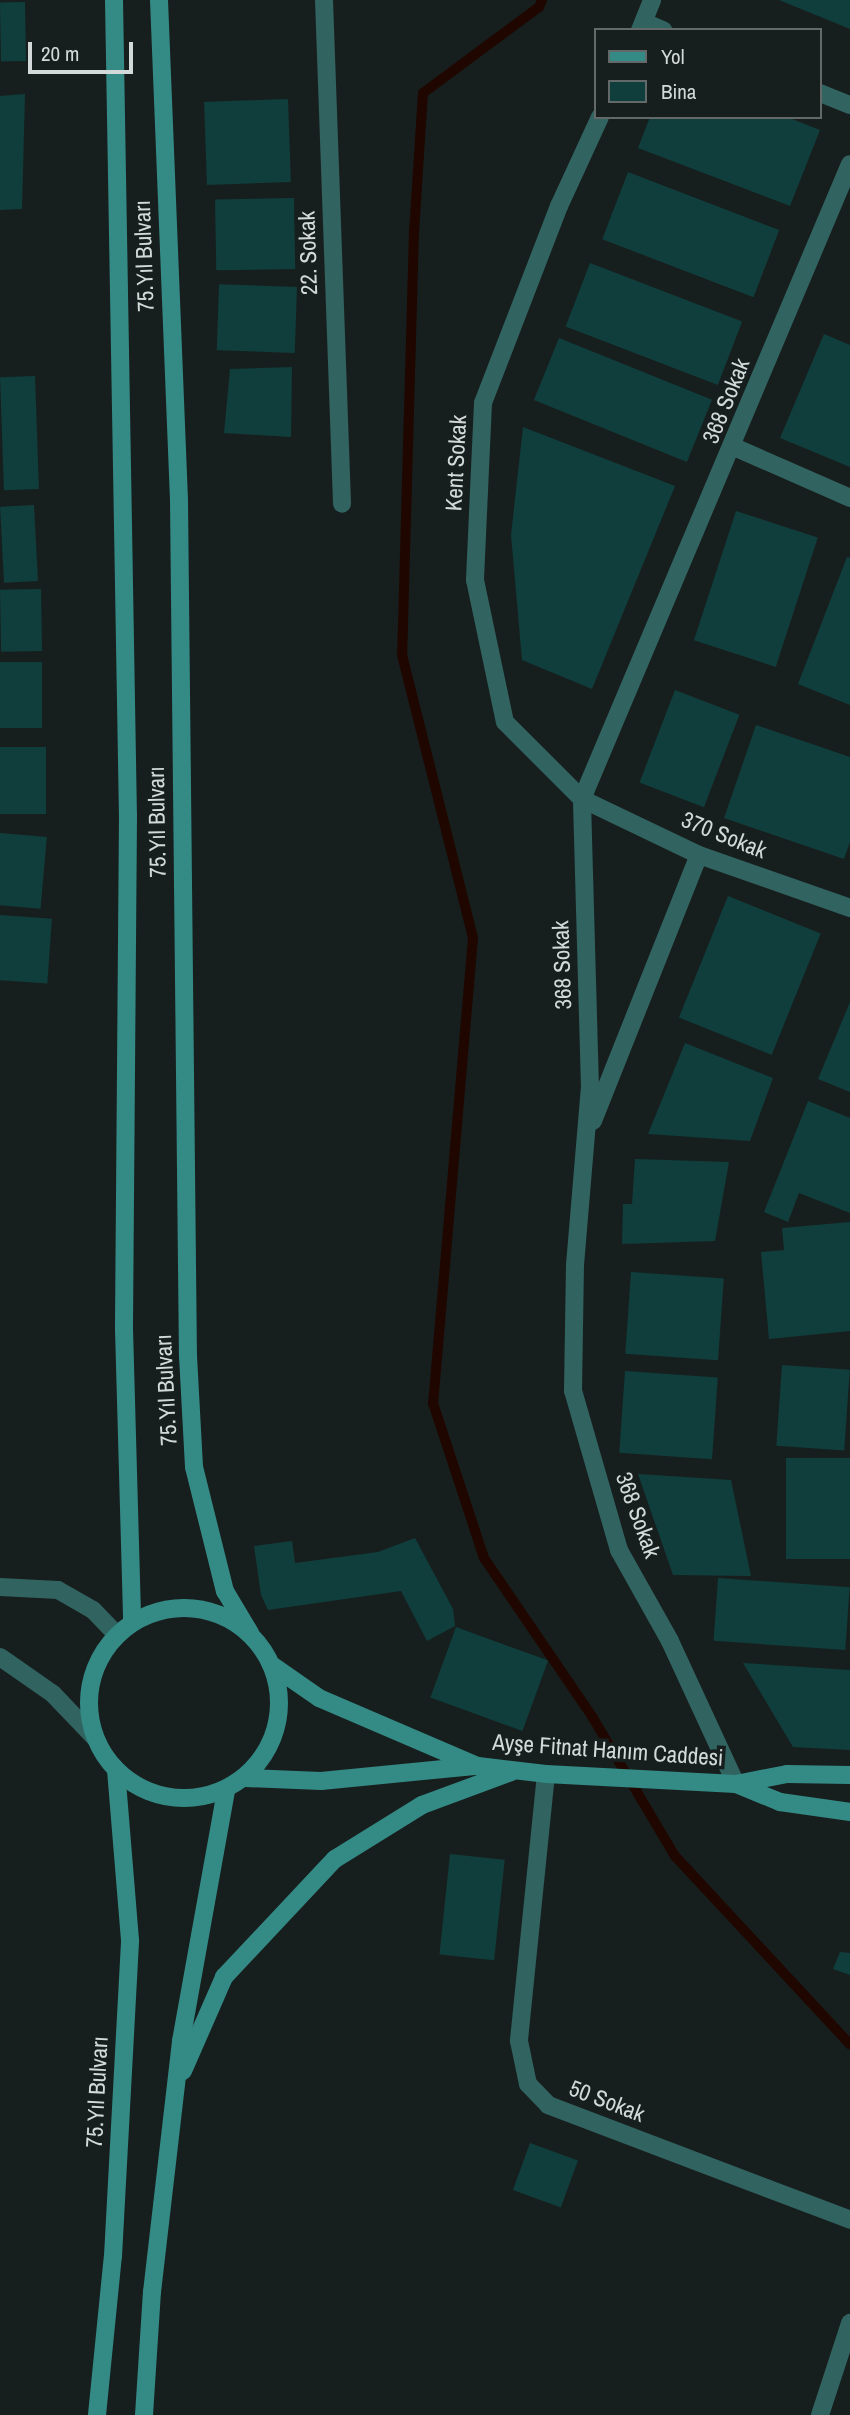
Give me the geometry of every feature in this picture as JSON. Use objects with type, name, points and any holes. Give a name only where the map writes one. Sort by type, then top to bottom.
[{"type":"main road","name":"75.Yıl Bulvarı","points":[[114,0],[128,815],[124,1329],[132,1623]]},
{"type":"main road","name":"75.Yıl Bulvarı","points":[[159,0],[179,501],[189,1383],[194,1467],[225,1591],[250,1633]]},
{"type":"main road","points":[[193,1607],[224,1616],[250,1633],[273,1667],[280,1696],[278,1727],[265,1754],[245,1778],[226,1790],[198,1799],[168,1798],[140,1789],[117,1771],[95,1738],[89,1711],[91,1683],[100,1657],[117,1635],[132,1623],[162,1610],[193,1607]]},
{"type":"main road","name":"Ayşe Fitnat Hanım Caddesi","points":[[273,1667],[319,1698],[478,1766],[512,1772],[736,1784],[787,1773],[850,1774]]},
{"type":"main road","name":"Ayşe Fitnat Hanım Caddesi","points":[[245,1778],[321,1781],[478,1766]]},
{"type":"main road","name":"75.Yıl Bulvarı","points":[[97,2415],[113,2256],[130,1940],[117,1771]]},
{"type":"main road","points":[[176,2087],[224,1977],[335,1859],[422,1805],[512,1772]]},
{"type":"main road","name":"Ayşe Fitnat Hanım Caddesi","points":[[736,1784],[780,1802],[850,1812]]},
{"type":"main road","points":[[144,2415],[152,2291],[176,2087],[226,1790]]},
{"type":"street","name":"22. Sokak","points":[[324,0],[342,504]]},
{"type":"street","points":[[642,26],[652,0]]},
{"type":"street","points":[[822,94],[850,105]]},
{"type":"street","name":"Kent Sokak","points":[[582,799],[505,722],[475,580],[483,402],[559,206],[599,119]]},
{"type":"street","name":"368 Sokak","points":[[736,1784],[670,1641],[620,1550],[573,1391],[575,1265],[590,1088],[582,799],[734,447],[850,164]]},
{"type":"street","points":[[734,447],[850,498]]},
{"type":"street","name":"370 Sokak","points":[[582,799],[699,855],[850,908]]},
{"type":"street","points":[[586,1138],[699,855]]},
{"type":"street","points":[[0,1587],[58,1590],[93,1610],[117,1635]]},
{"type":"street","points":[[0,1657],[53,1694],[95,1738]]},
{"type":"street","name":"50 Sokak","points":[[546,1774],[519,2041],[528,2084],[548,2105],[850,2220]]},
{"type":"street","points":[[820,2415],[850,2323]]},
{"type":"building","points":[[779,0],[850,0],[850,29]]},
{"type":"building","points":[[0,2],[25,2],[26,61],[1,61]]},
{"type":"building","points":[[25,94],[22,209],[0,210],[0,96]]},
{"type":"building","points":[[288,99],[291,182],[207,185],[204,102]]},
{"type":"building","points":[[649,119],[792,119],[820,130],[790,206],[638,148]]},
{"type":"building","points":[[628,172],[779,230],[753,297],[602,239]]},
{"type":"building","points":[[294,198],[295,269],[216,270],[215,199]]},
{"type":"building","points":[[590,263],[742,321],[718,385],[566,326]]},
{"type":"building","points":[[219,284],[297,287],[295,353],[217,350]]},
{"type":"building","points":[[824,334],[850,345],[850,467],[780,438]]},
{"type":"building","points":[[559,338],[712,400],[687,462],[534,400]]},
{"type":"building","points":[[292,367],[291,437],[224,433],[230,369]]},
{"type":"building","points":[[35,376],[39,489],[4,490],[0,377]]},
{"type":"building","points":[[523,427],[675,486],[592,689],[522,660],[511,535]]},
{"type":"building","points":[[34,505],[38,581],[4,583],[0,507]]},
{"type":"building","points":[[736,511],[818,538],[776,667],[694,640]]},
{"type":"building","points":[[847,557],[850,558],[850,705],[798,684]]},
{"type":"building","points":[[41,589],[42,651],[1,652],[0,590]]},
{"type":"building","points":[[0,662],[42,662],[42,728],[0,728]]},
{"type":"building","points":[[675,690],[739,715],[704,807],[640,782]]},
{"type":"building","points":[[756,725],[850,757],[850,842],[844,859],[724,818]]},
{"type":"building","points":[[0,747],[46,747],[46,814],[0,814]]},
{"type":"building","points":[[0,833],[47,837],[41,909],[0,905]]},
{"type":"building","points":[[728,896],[821,933],[772,1055],[679,1017]]},
{"type":"building","points":[[0,915],[52,919],[47,983],[0,980]]},
{"type":"building","points":[[850,1002],[850,1092],[818,1079]]},
{"type":"building","points":[[685,1043],[773,1078],[750,1141],[648,1134]]},
{"type":"building","points":[[808,1101],[850,1118],[850,1213],[799,1193],[788,1222],[764,1212]]},
{"type":"building","points":[[635,1159],[729,1162],[715,1241],[622,1244],[623,1204],[632,1204]]},
{"type":"building","points":[[850,1222],[850,1331],[769,1339],[761,1252],[784,1250],[782,1228]]},
{"type":"building","points":[[631,1272],[724,1278],[718,1360],[625,1354]]},
{"type":"building","points":[[782,1365],[850,1370],[844,1451],[776,1446]]},
{"type":"building","points":[[625,1371],[718,1377],[712,1459],[619,1453]]},
{"type":"building","points":[[786,1458],[850,1458],[850,1559],[786,1559]]},
{"type":"building","points":[[638,1474],[731,1480],[751,1576],[673,1575]]},
{"type":"building","points":[[415,1538],[453,1609],[455,1626],[427,1641],[401,1591],[268,1610],[261,1595],[254,1546],[292,1541],[295,1563],[378,1552]]},
{"type":"building","points":[[718,1578],[850,1587],[845,1650],[714,1641]]},
{"type":"building","points":[[456,1627],[548,1661],[522,1731],[430,1697]]},
{"type":"building","points":[[743,1663],[850,1670],[850,1750],[793,1747]]},
{"type":"building","points":[[450,1854],[505,1860],[494,1960],[439,1954]]},
{"type":"building","points":[[840,1952],[850,1953],[850,1975],[833,1969]]},
{"type":"building","points":[[530,2143],[578,2160],[561,2207],[513,2190]]},
{"type":"waterway","points":[[542,0],[539,7],[423,93],[414,231],[402,655],[473,938],[433,1403],[484,1558],[593,1718],[675,1856],[850,2044]]}]
